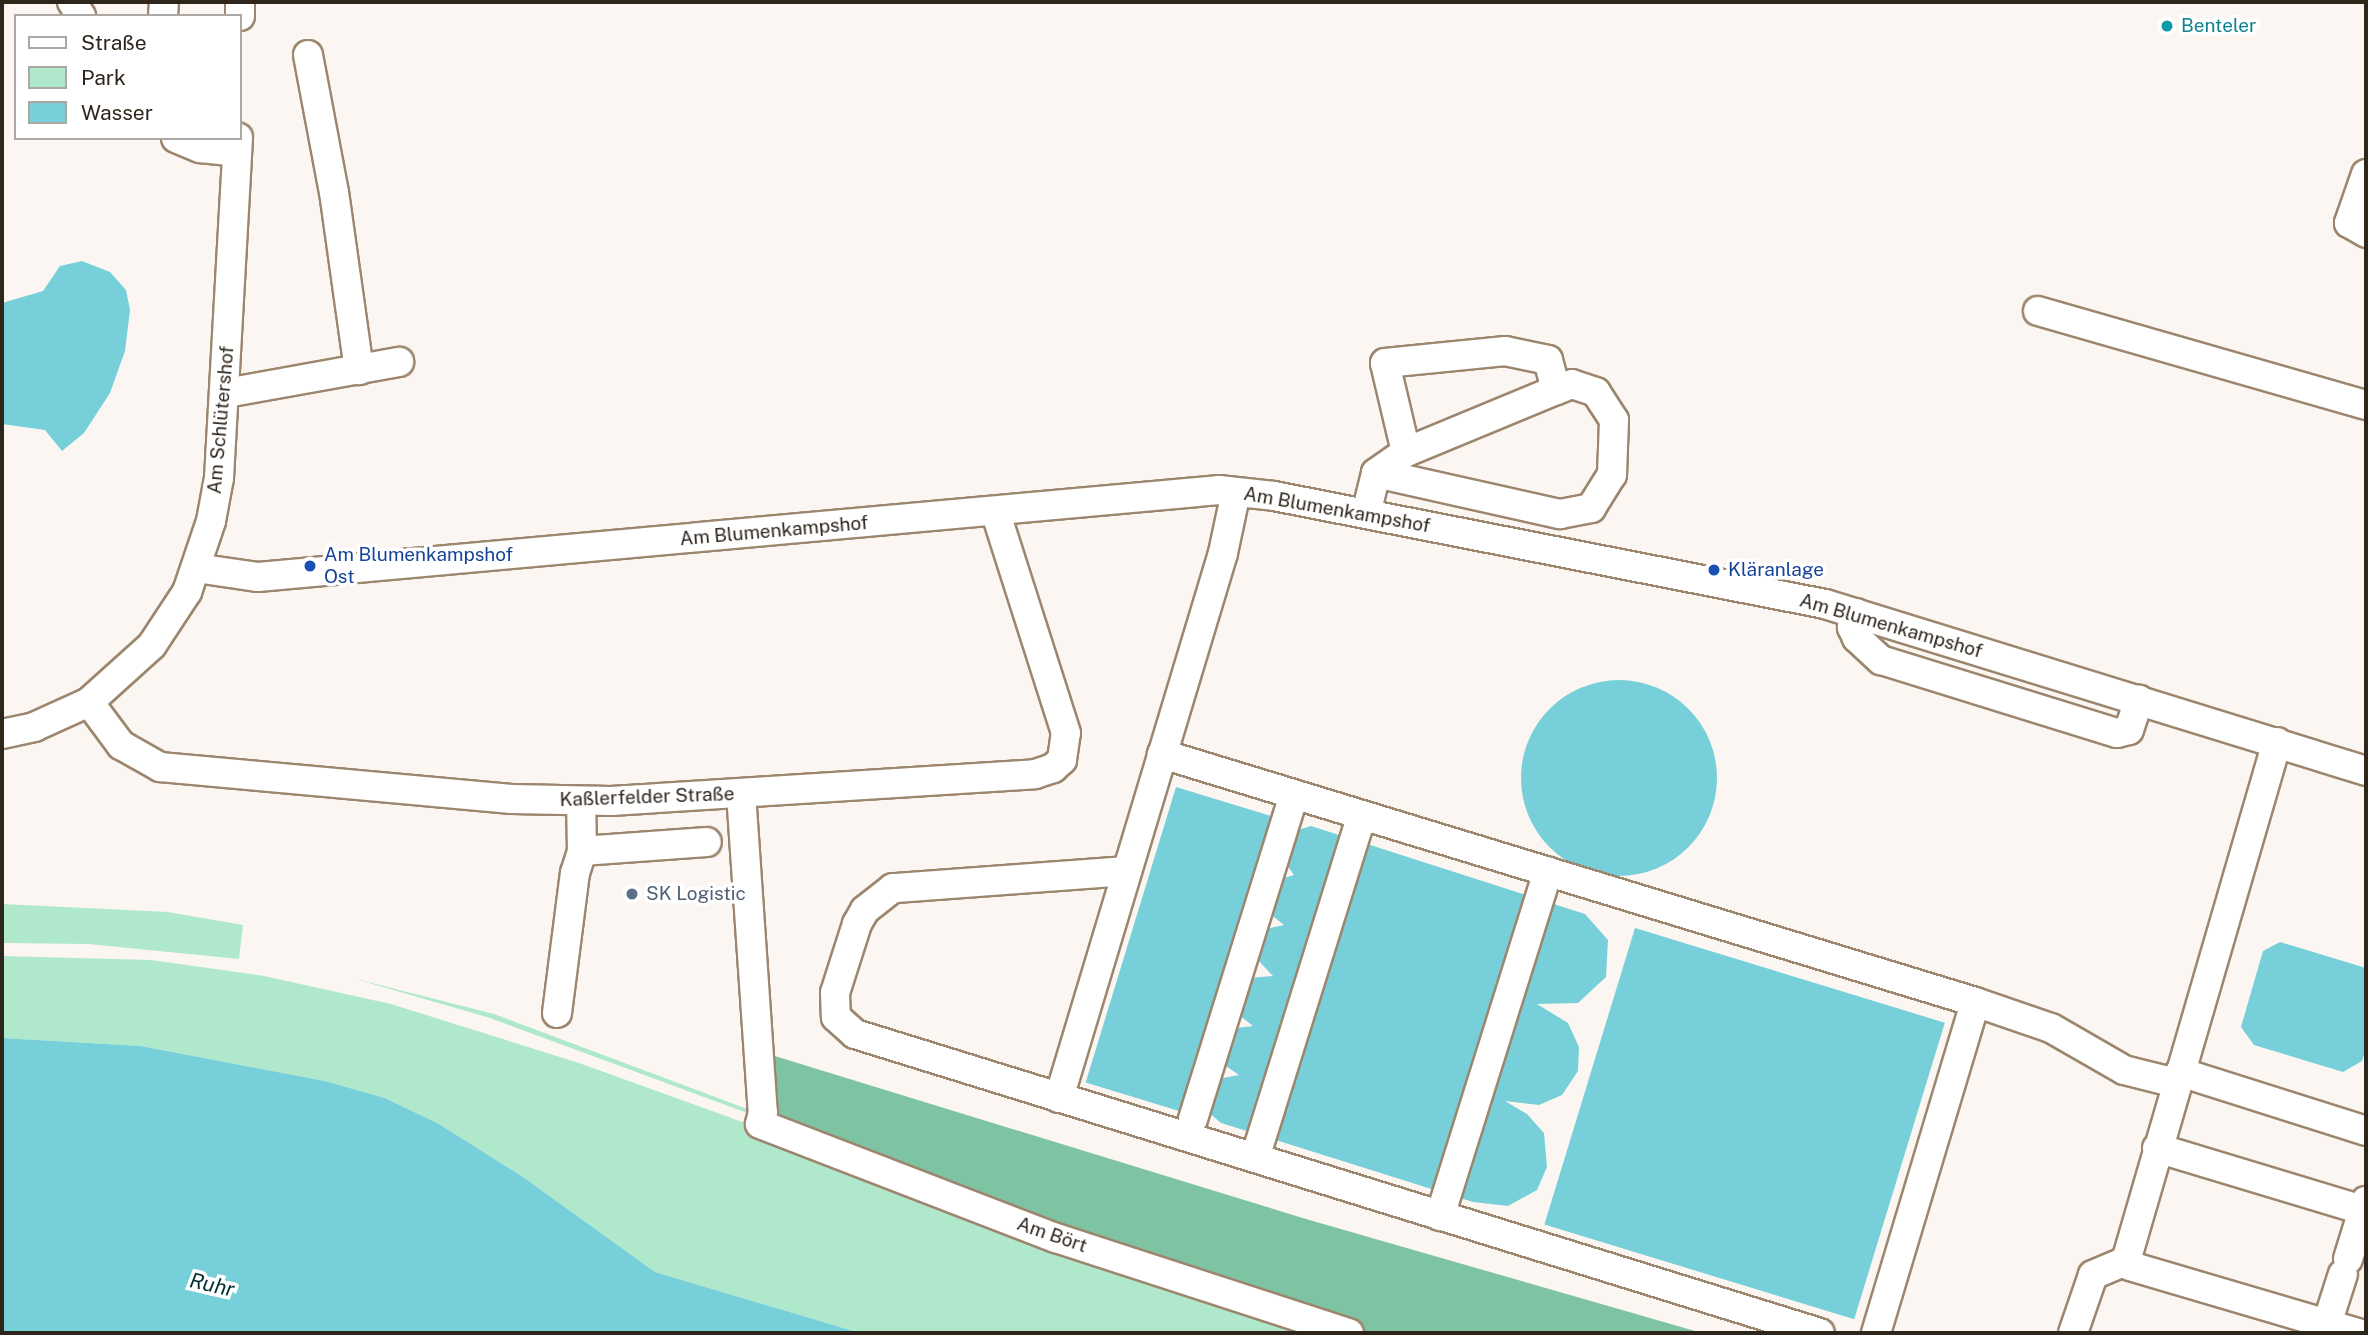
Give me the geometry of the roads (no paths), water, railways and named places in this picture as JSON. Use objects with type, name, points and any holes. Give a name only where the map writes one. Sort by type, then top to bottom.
[{"type":"street","points":[[308,55],[334,192],[359,370]]},
{"type":"street","points":[[181,140],[200,148],[237,145]]},
{"type":"street","name":"Am Schlütershof","points":[[89,702],[152,645],[178,608],[196,568],[219,478],[226,393],[237,145]]},
{"type":"street","points":[[2366,174],[2349,223],[2366,233]]},
{"type":"street","points":[[2038,311],[2366,405]]},
{"type":"street","points":[[1406,452],[1385,363],[1505,351],[1548,360],[1556,390]]},
{"type":"street","points":[[226,393],[399,362]]},
{"type":"street","points":[[1366,514],[1376,473],[1406,452],[1556,390],[1572,384],[1596,392],[1614,420],[1612,475],[1591,508],[1560,514],[1376,473]]},
{"type":"street","points":[[1059,1098],[1223,553],[1236,492]]},
{"type":"street","name":"Am Blumenkampshof","points":[[196,568],[258,577],[995,511],[1145,494],[1236,492],[1366,514],[1856,613],[2366,771]]},
{"type":"street","name":"Kaßlerfelder Straße","points":[[89,702],[121,745],[160,767],[418,792],[581,801],[1035,774],[1062,760],[1066,733],[995,511]]},
{"type":"street","points":[[1856,613],[1852,626],[1857,638],[1881,660],[2117,733],[2129,730],[2139,700]]},
{"type":"street","points":[[2,734],[34,727],[89,702]]},
{"type":"street","points":[[2126,1261],[2277,743]]},
{"type":"street","points":[[1162,754],[1975,1002],[2051,1028],[2124,1070],[2178,1077],[2366,1130]]},
{"type":"street","name":"Am Bört","points":[[741,793],[763,1112],[760,1124],[1056,1238],[1349,1333]]},
{"type":"street","points":[[1193,1119],[1294,795]]},
{"type":"street","points":[[557,1013],[575,873],[582,851],[581,801]]},
{"type":"street","points":[[1255,1158],[1362,816]]},
{"type":"street","points":[[582,851],[708,842]]},
{"type":"street","points":[[1127,871],[893,888],[864,910],[835,993],[836,1017],[855,1034],[1820,1333]]},
{"type":"street","points":[[1440,1216],[1548,872]]},
{"type":"street","points":[[1876,1333],[1975,1002]]},
{"type":"street","points":[[2157,1148],[2365,1206],[2327,1324]]},
{"type":"street","points":[[2126,1261],[2130,1266],[2358,1333]]},
{"type":"street","points":[[2073,1333],[2093,1275],[2126,1261]]},
{"type":"water","points":[[82,261],[110,272],[126,290],[130,310],[125,351],[110,393],[84,433],[62,451],[45,430],[2,424],[2,303],[43,291],[60,266]]},
{"type":"water","points":[[1619,680],[1656,688],[1688,709],[1709,741],[1717,778],[1709,815],[1688,847],[1656,868],[1619,876],[1582,868],[1550,847],[1529,815],[1521,778],[1529,741],[1550,709],[1582,688]]},
{"type":"water","points":[[1176,787],[1278,818],[1188,1114],[1086,1082]]},
{"type":"water","points":[[1311,826],[1585,914],[1608,940],[1606,977],[1578,1003],[1537,1004],[1568,1023],[1579,1047],[1578,1071],[1562,1095],[1539,1105],[1505,1101],[1527,1114],[1544,1133],[1547,1167],[1537,1190],[1508,1206],[1473,1202],[1221,1123],[1207,1111],[1208,1092],[1223,1078],[1239,1075],[1226,1066],[1222,1046],[1236,1028],[1253,1026],[1239,1015],[1250,978],[1273,976],[1256,958],[1266,929],[1284,925],[1268,912],[1280,879],[1294,875],[1286,864],[1294,831]]},
{"type":"water","points":[[1635,928],[1945,1023],[1854,1319],[1544,1224]]},
{"type":"water","points":[[2280,942],[2366,968],[2366,1048],[2362,1061],[2343,1072],[2254,1045],[2241,1027],[2263,951]]},
{"type":"water","name":"Ruhr","points":[[2,1038],[141,1046],[325,1081],[385,1098],[439,1124],[523,1177],[655,1272],[860,1333],[2,1333]]},
{"type":"place","name":"Benteler","points":[[2167,26]]},
{"type":"place","name":"Am Blumenkampshof Ost","points":[[310,566]]},
{"type":"place","name":"Kläranlage","points":[[1714,570]]},
{"type":"place","name":"SK Logistic","points":[[632,894]]}]
